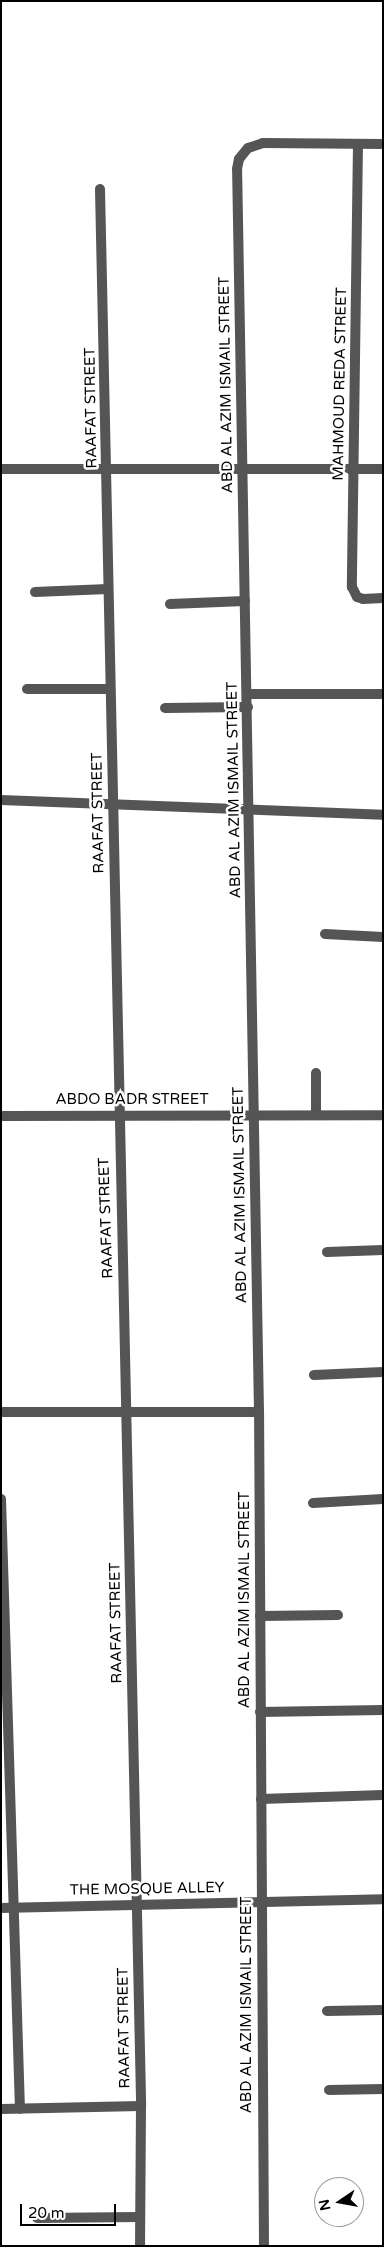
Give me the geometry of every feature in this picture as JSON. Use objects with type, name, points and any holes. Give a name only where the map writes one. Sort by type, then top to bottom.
[{"type":"street","name":"ABD AL AZIM ISMAIL STREET","points":[[264,2246],[259,1412],[250,811],[237,169],[239,158],[248,148],[263,143],[358,144]]},
{"type":"street","points":[[358,144],[383,144]]},
{"type":"street","name":"MAHMOUD REDA STREET","points":[[358,144],[354,593],[363,599],[383,598]]},
{"type":"street","name":"RAAFAT STREET","points":[[100,190],[107,469],[118,1116],[141,2106],[140,2246]]},
{"type":"street","points":[[1,469],[383,469]]},
{"type":"street","points":[[35,592],[108,589]]},
{"type":"street","points":[[170,604],[245,600]]},
{"type":"street","points":[[27,689],[110,689]]},
{"type":"street","points":[[247,694],[383,694]]},
{"type":"street","points":[[165,708],[248,706]]},
{"type":"street","points":[[1,800],[112,806],[383,815]]},
{"type":"street","points":[[325,934],[383,937]]},
{"type":"street","points":[[316,1073],[316,1115]]},
{"type":"street","name":"ABDO BADR STREET","points":[[1,1116],[383,1115]]},
{"type":"street","points":[[326,1252],[383,1250]]},
{"type":"street","points":[[314,1375],[383,1372]]},
{"type":"street","points":[[1,1412],[259,1412]]},
{"type":"street","points":[[1,1499],[16,1908],[20,2108]]},
{"type":"street","points":[[313,1503],[383,1499]]},
{"type":"street","points":[[260,1616],[338,1615]]},
{"type":"street","points":[[260,1712],[383,1710]]},
{"type":"street","points":[[261,1800],[383,1795]]},
{"type":"street","name":"THE MOSQUE ALLEY","points":[[1,1908],[383,1899]]},
{"type":"street","points":[[327,2011],[383,2010]]},
{"type":"street","points":[[329,2090],[383,2089]]},
{"type":"street","points":[[1,2109],[141,2106]]},
{"type":"street","points":[[37,2218],[140,2217]]}]
